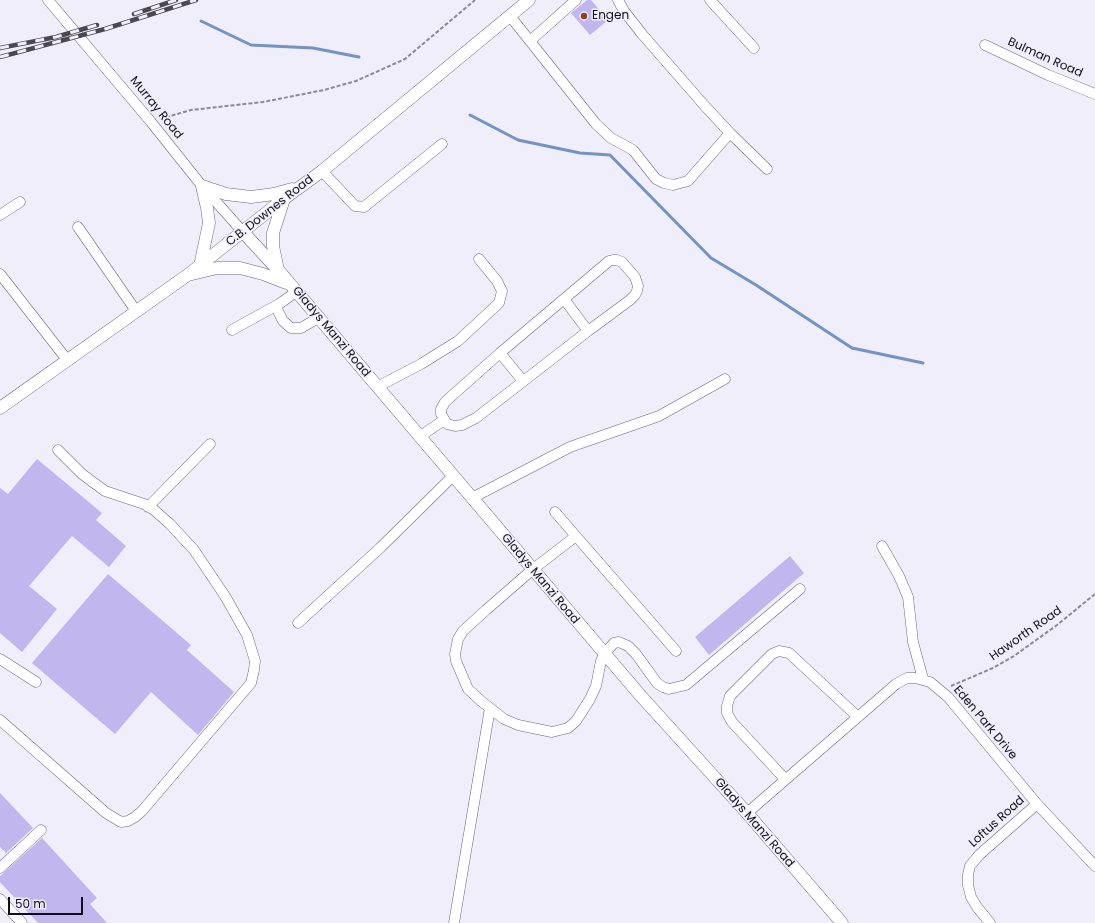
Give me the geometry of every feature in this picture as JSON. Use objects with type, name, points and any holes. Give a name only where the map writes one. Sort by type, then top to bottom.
[{"type":"main road","name":"C.B. Downes Road","points":[[0,408],[200,266],[300,186],[322,171],[529,0]]},
{"type":"main road","points":[[202,186],[226,194],[251,197],[274,194],[300,186]]},
{"type":"main road","points":[[200,266],[209,222],[202,186]]},
{"type":"main road","points":[[279,271],[273,246],[273,233],[285,198]]},
{"type":"main road","name":"Gladys Manzi Road","points":[[243,232],[279,271],[604,654],[747,813],[842,923]]},
{"type":"main road","points":[[189,274],[217,268],[240,268],[263,274],[294,289]]},
{"type":"street","name":"Murray Road","points":[[48,0],[151,122],[202,186],[243,232]]},
{"type":"street","points":[[530,41],[576,0]]},
{"type":"street","points":[[618,0],[624,11],[642,34],[704,105],[767,169]]},
{"type":"street","points":[[710,0],[754,48]]},
{"type":"street","points":[[510,16],[596,124],[612,138],[633,150],[656,180],[672,184],[688,181],[730,133]]},
{"type":"street","name":"Bulman Road","points":[[985,45],[1048,75],[1095,94]]},
{"type":"street","points":[[322,171],[355,206],[364,207],[442,144]]},
{"type":"street","points":[[0,215],[20,202]]},
{"type":"street","points":[[78,227],[136,311]]},
{"type":"street","points":[[377,387],[421,364],[458,341],[499,303],[502,291],[497,281],[479,259]]},
{"type":"street","points":[[619,260],[635,277],[638,286],[635,295],[588,331],[476,418],[462,425],[455,426],[450,425],[444,420],[441,411],[445,402],[500,352],[609,261],[619,260]]},
{"type":"street","points":[[0,274],[68,361]]},
{"type":"street","points":[[232,330],[276,306],[294,289]]},
{"type":"street","points":[[564,299],[588,331]]},
{"type":"street","points":[[276,306],[282,321],[291,328],[301,328],[318,318]]},
{"type":"street","points":[[500,352],[523,381]]},
{"type":"street","points":[[472,498],[570,447],[659,416],[725,379]]},
{"type":"street","points":[[419,437],[444,420]]},
{"type":"street","points":[[148,507],[210,444]]},
{"type":"street","points":[[0,720],[106,814],[120,822],[128,822],[142,811],[251,683],[256,661],[247,635],[225,596],[194,550],[170,524],[148,507],[131,499],[105,491],[82,474],[58,450]]},
{"type":"street","points":[[298,623],[380,548],[453,476]]},
{"type":"street","points":[[555,512],[676,651]]},
{"type":"street","points":[[576,536],[532,570],[480,615],[463,631],[458,640],[455,654],[456,661],[468,689],[504,719],[531,729],[552,732],[568,728],[576,721],[596,686],[601,661],[604,654],[614,643],[624,643],[628,646],[636,654],[657,683],[669,689],[677,688],[686,685],[800,589]]},
{"type":"street","points":[[882,546],[899,576],[908,597],[913,642],[923,680]]},
{"type":"street","points":[[785,779],[732,722],[727,713],[727,706],[730,696],[772,654],[779,651],[789,653],[858,717]]},
{"type":"street","points":[[0,659],[36,682]]},
{"type":"street","name":"Eden Park Drive","points":[[747,813],[896,684],[907,678],[915,678],[930,682],[948,697],[1037,804],[1095,866]]},
{"type":"street","points":[[454,923],[490,708]]},
{"type":"street","name":"Loftus Road","points":[[990,923],[971,897],[968,885],[970,866],[979,855],[1037,804]]},
{"type":"street","points":[[0,868],[41,830]]},
{"type":"street","points":[[0,900],[22,923]]},
{"type":"path","points":[[151,122],[191,110],[263,102],[324,90],[356,81],[405,59],[475,0]]},
{"type":"path","name":"Haworth Road","points":[[940,690],[969,680],[1014,656],[1057,625],[1095,594]]},
{"type":"building","points":[[587,0],[591,0],[608,20],[590,35],[571,13]]},
{"type":"building","points":[[37,459],[102,513],[96,520],[126,546],[109,567],[72,536],[29,586],[57,609],[22,652],[0,633],[0,488],[8,494]]},
{"type":"building","points":[[790,556],[804,573],[709,655],[695,637]]},
{"type":"building","points":[[108,574],[191,645],[187,650],[234,692],[198,735],[151,692],[115,734],[32,663]]},
{"type":"building","points":[[0,793],[33,828],[6,853],[0,847]]},
{"type":"building","points":[[42,838],[97,898],[90,904],[107,923],[38,923],[0,882],[0,876]]},
{"type":"waterway","points":[[201,21],[251,45],[313,48],[359,57]]},
{"type":"waterway","points":[[470,115],[518,140],[580,153],[610,155],[711,258],[756,285],[852,348],[923,363]]},
{"type":"railway","points":[[134,14],[176,0]]},
{"type":"railway","points":[[0,57],[105,29],[196,0]]},
{"type":"railway","points":[[0,48],[56,37],[97,25]]},
{"type":"place","name":"Engen","points":[[584,16]]}]
